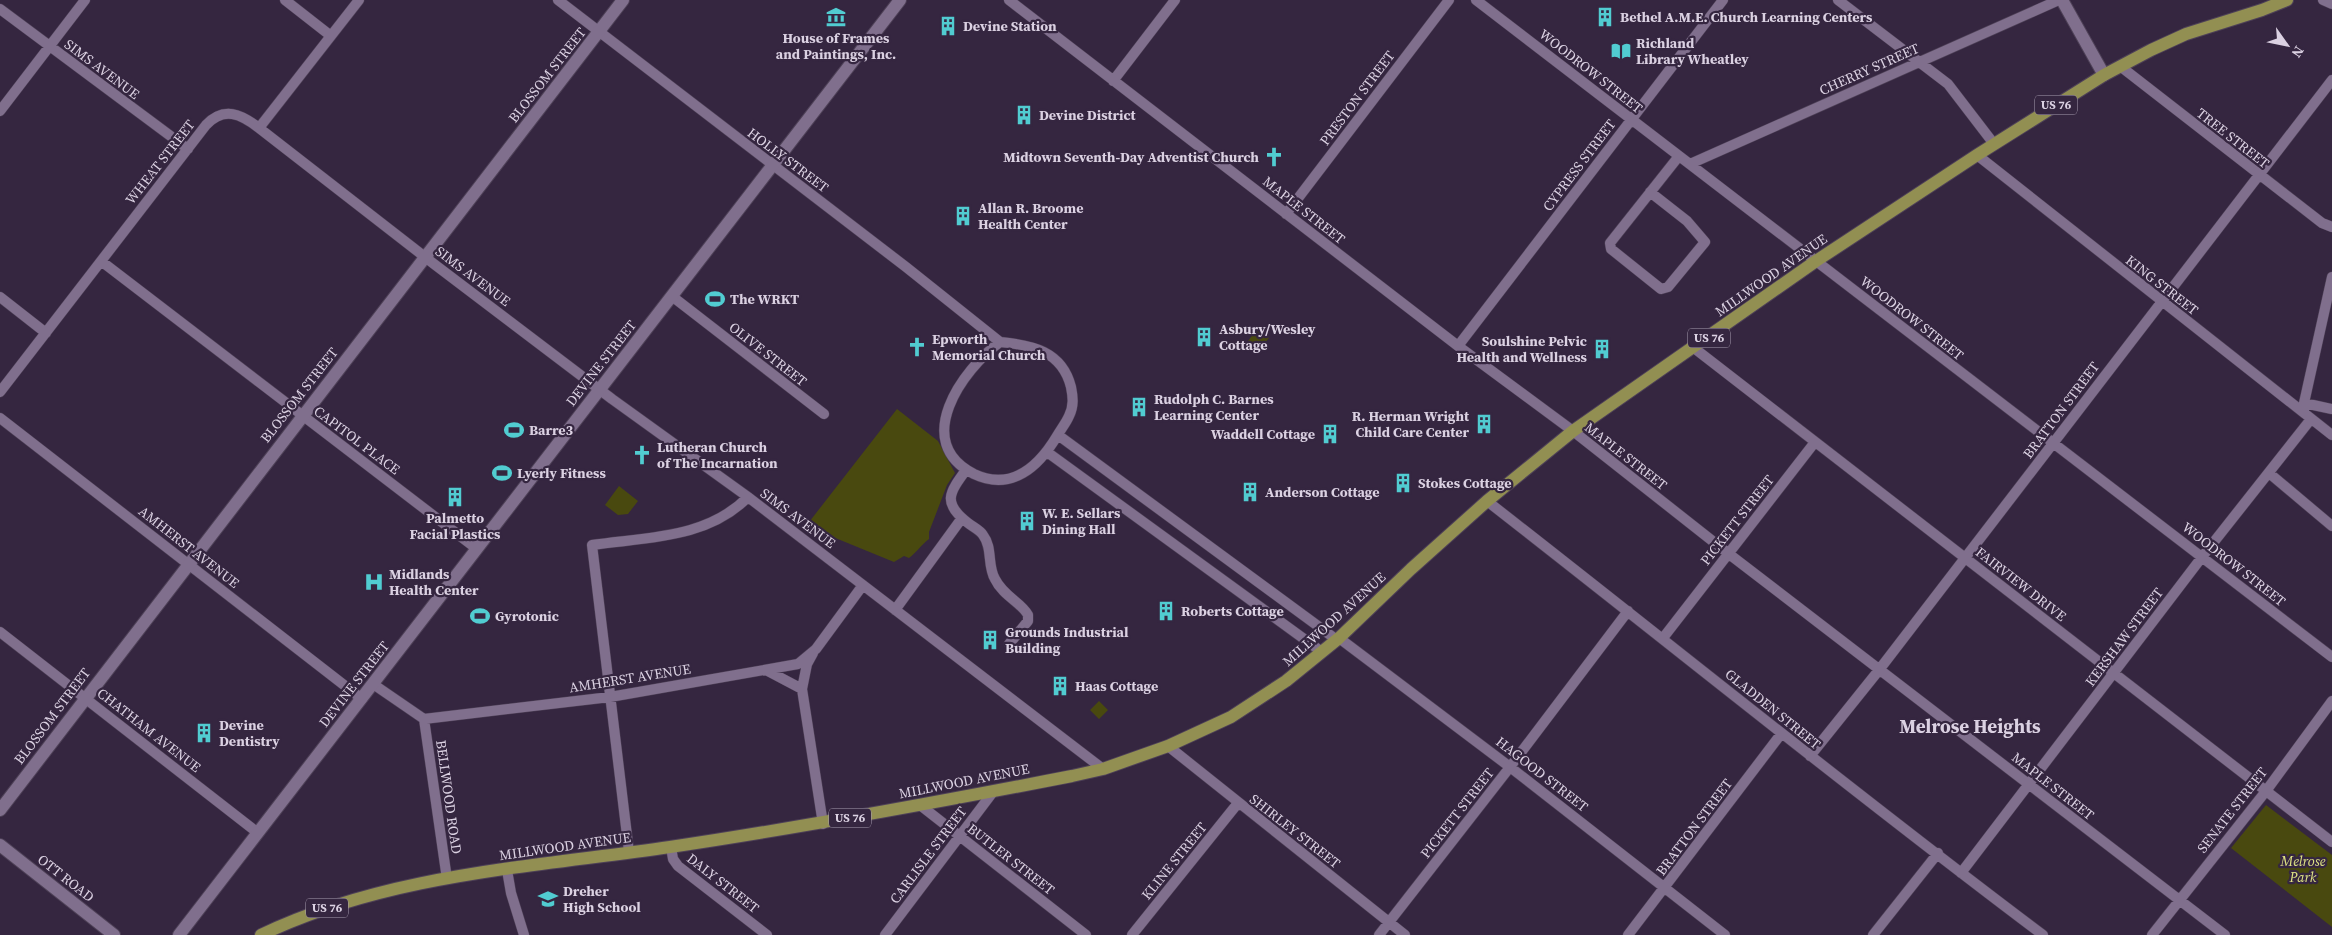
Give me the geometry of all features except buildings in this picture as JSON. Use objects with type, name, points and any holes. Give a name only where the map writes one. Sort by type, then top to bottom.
[{"type":"main road","name":"MILLWOOD AVENUE","points":[[261,935],[303,917],[360,898],[406,886],[823,824],[1103,769],[1168,746],[1231,716],[1294,676],[1338,639],[1410,570],[1487,501],[1573,431],[1816,261],[1977,154],[2120,66],[2186,34],[2288,0]]},
{"type":"street","points":[[0,111],[85,0]]},
{"type":"street","points":[[285,0],[331,36]]},
{"type":"street","points":[[259,128],[359,0]]},
{"type":"street","name":"HOLLY STREET","points":[[558,0],[906,267],[1000,342]]},
{"type":"street","name":"BLOSSOM STREET","points":[[0,810],[623,0]]},
{"type":"street","name":"DEVINE STREET","points":[[179,935],[673,297],[900,0]]},
{"type":"street","name":"MAPLE STREET","points":[[1008,0],[1458,346],[1573,431],[1729,554],[2225,935]]},
{"type":"street","points":[[1113,81],[1175,0]]},
{"type":"street","name":"PRESTON STREET","points":[[1286,214],[1449,0]]},
{"type":"street","name":"WOODROW STREET","points":[[1476,0],[2332,657]]},
{"type":"street","name":"CYPRESS STREET","points":[[1458,346],[1723,0]]},
{"type":"street","points":[[1838,0],[1948,84],[1994,144]]},
{"type":"street","points":[[2060,0],[2104,75]]},
{"type":"street","name":"CHERRY STREET","points":[[1690,164],[2060,0]]},
{"type":"street","points":[[2324,0],[2332,4]]},
{"type":"street","name":"SIMS AVENUE","points":[[0,10],[188,149]]},
{"type":"street","name":"TREE STREET","points":[[2120,66],[2259,176],[2322,223],[2332,227]]},
{"type":"street","name":"BRATTON STREET","points":[[1810,756],[1880,670],[2332,80]]},
{"type":"street","name":"WHEAT STREET","points":[[0,392],[212,119],[224,113],[241,115],[259,128]]},
{"type":"street","name":"SIMS AVENUE","points":[[259,128],[425,257],[600,389],[748,497],[1103,769]]},
{"type":"street","name":"KING STREET","points":[[1977,154],[2161,302],[2306,412],[2332,435]]},
{"type":"street","points":[[1650,192],[1687,221],[1705,242],[1668,287],[1662,289],[1611,250],[1610,242],[1650,192],[1679,156]]},
{"type":"street","name":"CAPITOL PLACE","points":[[101,262],[477,549]]},
{"type":"street","points":[[2332,277],[2306,412],[2332,409]]},
{"type":"street","points":[[0,297],[46,333]]},
{"type":"street","name":"OLIVE STREET","points":[[673,297],[824,414]]},
{"type":"street","points":[[1000,342],[1031,346],[1058,360],[1068,376],[1073,399],[1070,415],[1058,435],[1034,467],[1009,478],[996,480],[982,478],[966,470],[954,456],[945,435],[944,419],[948,405],[984,354],[1000,342]]},
{"type":"street","name":"FAIRVIEW DRIVE","points":[[1694,348],[2332,842]]},
{"type":"street","name":"KERSHAW STREET","points":[[1961,873],[2202,557],[2269,473],[2306,412]]},
{"type":"street","name":"AMHERST AVENUE","points":[[0,418],[362,698]]},
{"type":"street","name":"HAGOOD STREET","points":[[1058,435],[1510,767],[1725,935]]},
{"type":"street","name":"PICKETT STREET","points":[[1664,638],[1815,442]]},
{"type":"street","points":[[1046,452],[1322,652]]},
{"type":"street","points":[[966,470],[951,493],[952,507],[962,518],[983,534],[989,545],[993,576],[1004,594],[1028,615],[1028,621],[1009,644]]},
{"type":"street","points":[[2269,473],[2332,526]]},
{"type":"street","points":[[629,852],[592,545],[675,534],[716,521],[731,513],[748,497]]},
{"type":"street","name":"GLADDEN STREET","points":[[1487,501],[1664,638],[1781,734],[2043,935]]},
{"type":"street","points":[[895,610],[962,518]]},
{"type":"street","name":"AMHERST AVENUE","points":[[424,719],[610,697],[798,664],[816,649],[863,585]]},
{"type":"street","name":"PICKETT STREET","points":[[1379,935],[1628,611]]},
{"type":"street","name":"CHATHAM AVENUE","points":[[0,632],[258,832]]},
{"type":"street","points":[[816,649],[808,664],[802,689],[823,824]]},
{"type":"street","points":[[766,670],[802,689]]},
{"type":"street","points":[[373,684],[424,719]]},
{"type":"street","name":"SENATE STREET","points":[[2152,935],[2266,791],[2332,701]]},
{"type":"street","name":"BELLWOOD ROAD","points":[[424,719],[447,879]]},
{"type":"street","name":"BRATTON STREET","points":[[1628,935],[1781,734]]},
{"type":"street","name":"SHIRLEY STREET","points":[[1168,746],[1405,935]]},
{"type":"street","name":"CARLISLE STREET","points":[[885,935],[993,792]]},
{"type":"street","name":"KLINE STREET","points":[[1132,935],[1238,803]]},
{"type":"street","name":"BUTLER STREET","points":[[920,805],[1086,935]]},
{"type":"street","name":"OTT ROAD","points":[[0,845],[114,935]]},
{"type":"street","name":"DALY STREET","points":[[671,847],[673,860],[678,866],[767,935]]},
{"type":"street","points":[[1873,935],[1938,853]]},
{"type":"street","points":[[507,870],[510,893],[524,935]]},
{"type":"green space","points":[[1257,329],[1269,338],[1259,350],[1248,341]]},
{"type":"green space","points":[[897,409],[938,441],[955,473],[947,485],[929,532],[929,539],[909,558],[904,556],[894,562],[806,526]]},
{"type":"green space","points":[[619,486],[638,501],[628,514],[618,515],[605,505]]},
{"type":"green space","points":[[1099,701],[1108,710],[1099,719],[1090,710]]},
{"type":"green space","name":"Melrose Park","points":[[2266,805],[2332,855],[2332,927],[2231,848]]},
{"type":"place","name":"House of Frames and Paintings, Inc.","points":[[836,17]]},
{"type":"place","name":"Bethel A.M.E. Church Learning Centers","points":[[1605,17]]},
{"type":"place","name":"Devine Station","points":[[948,26]]},
{"type":"place","name":"Richland Library Wheatley","points":[[1621,51]]},
{"type":"place","name":"Devine District","points":[[1024,115]]},
{"type":"place","name":"Midtown Seventh-Day Adventist Church","points":[[1274,157]]},
{"type":"place","name":"Allan R. Broome Health Center","points":[[963,216]]},
{"type":"place","name":"The WRKT","points":[[715,299]]},
{"type":"place","name":"Asbury/Wesley Cottage","points":[[1204,337]]},
{"type":"place","name":"Epworth Memorial Church","points":[[917,347]]},
{"type":"place","name":"Soulshine Pelvic Health and Wellness","points":[[1602,349]]},
{"type":"place","name":"Rudolph C. Barnes Learning Center","points":[[1139,407]]},
{"type":"place","name":"R. Herman Wright Child Care Center","points":[[1484,424]]},
{"type":"place","name":"Barre3","points":[[514,430]]},
{"type":"place","name":"Waddell Cottage","points":[[1330,434]]},
{"type":"place","name":"Lutheran Church of The Incarnation","points":[[642,455]]},
{"type":"place","name":"Lyerly Fitness","points":[[502,473]]},
{"type":"place","name":"Stokes Cottage","points":[[1403,483]]},
{"type":"place","name":"Anderson Cottage","points":[[1250,492]]},
{"type":"place","name":"Palmetto Facial Plastics","points":[[455,497]]},
{"type":"place","name":"W. E. Sellars Dining Hall","points":[[1027,521]]},
{"type":"place","name":"Midlands Health Center","points":[[374,582]]},
{"type":"place","name":"Roberts Cottage","points":[[1166,611]]},
{"type":"place","name":"Gyrotonic","points":[[480,616]]},
{"type":"place","name":"Grounds Industrial Building","points":[[990,640]]},
{"type":"place","name":"Haas Cottage","points":[[1060,686]]},
{"type":"place","name":"Devine Dentistry","points":[[204,733]]},
{"type":"place","name":"Dreher High School","points":[[548,899]]},
{"type":"district","name":"Melrose Heights","points":[[1970,726]]}]
